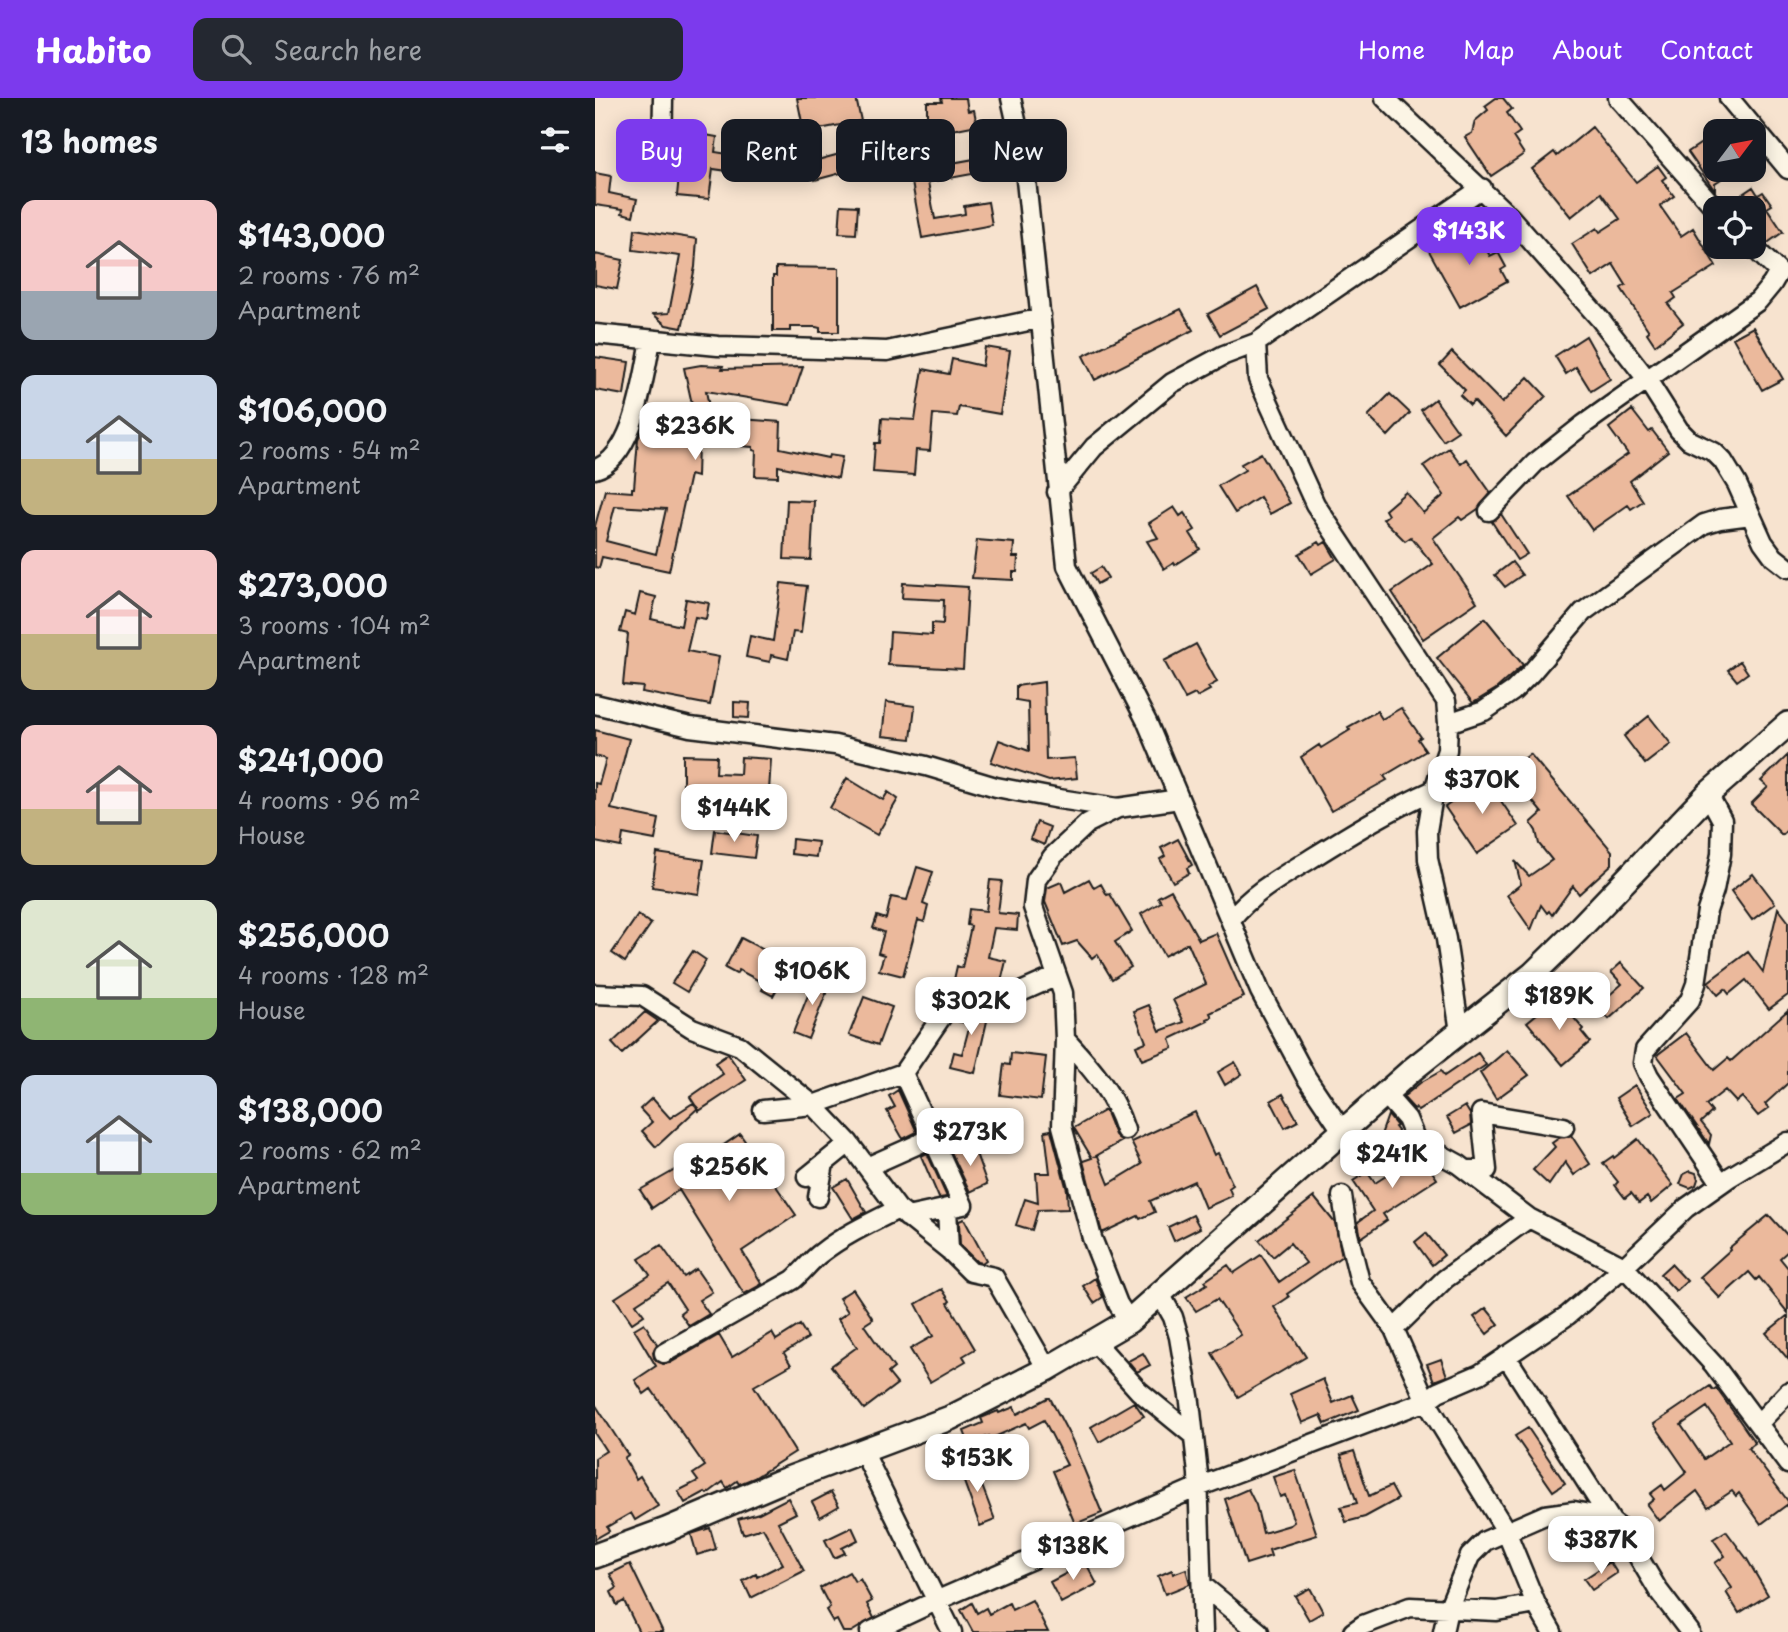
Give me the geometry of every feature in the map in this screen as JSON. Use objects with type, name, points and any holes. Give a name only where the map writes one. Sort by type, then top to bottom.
[{"type":"street","points":[[663,98],[663,119]]},
{"type":"street","points":[[1011,98],[1023,152],[1067,566],[1147,722],[1260,991],[1306,1077],[1343,1132]]},
{"type":"street","points":[[1385,98],[1482,188],[1600,319],[1646,378],[1679,430],[1689,440],[1714,452],[1723,461],[1737,484],[1763,542],[1774,557],[1788,568]]},
{"type":"street","points":[[1618,98],[1704,196]]},
{"type":"street","points":[[1729,98],[1788,169]]},
{"type":"street","points":[[1058,492],[1094,447],[1172,383],[1215,360],[1256,343],[1482,188]]},
{"type":"street","points":[[1489,511],[1535,463],[1646,378],[1739,315],[1765,293],[1779,272],[1765,259]]},
{"type":"street","points":[[595,334],[652,341],[767,348],[887,351],[1038,319],[1041,315]]},
{"type":"street","points":[[595,469],[613,461],[625,440],[637,404],[652,341]]},
{"type":"street","points":[[1256,343],[1258,379],[1315,503],[1445,701],[1448,723],[1447,750],[1434,790],[1427,831],[1428,859],[1446,939],[1460,1032]]},
{"type":"street","points":[[1448,723],[1484,711],[1513,691],[1583,612],[1703,524],[1751,515]]},
{"type":"street","points":[[595,704],[690,727],[835,745],[926,766],[996,787],[1118,808]]},
{"type":"street","points":[[595,1556],[950,1418],[1047,1369],[1129,1321],[1385,1094],[1533,974],[1707,794],[1788,724]]},
{"type":"street","points":[[1231,919],[1251,896],[1285,874],[1371,821],[1434,790]]},
{"type":"street","points":[[1707,794],[1722,820],[1721,854],[1707,911],[1696,984],[1690,1000],[1646,1051],[1643,1063],[1721,1183]]},
{"type":"street","points":[[1129,1321],[1118,1304],[1092,1238],[1062,1126],[1065,1039],[1063,993],[1034,906],[1036,880],[1053,856],[1088,822],[1118,808],[1179,799]]},
{"type":"street","points":[[763,1110],[813,1105],[903,1073],[953,1000],[967,992],[1005,999],[1057,976]]},
{"type":"street","points":[[595,994],[642,996],[692,1028],[740,1046],[813,1105],[849,1143],[903,1213],[949,1250],[971,1272],[994,1277],[1047,1369]]},
{"type":"street","points":[[1065,1039],[1102,1080],[1117,1105],[1125,1129]]},
{"type":"street","points":[[664,1353],[793,1280],[809,1267],[818,1254],[854,1231],[903,1213],[963,1205],[903,1073]]},
{"type":"street","points":[[1385,1094],[1407,1119],[1416,1141],[1466,1170],[1529,1218],[1625,1267],[1714,1365],[1788,1464]]},
{"type":"street","points":[[1466,1170],[1487,1170],[1481,1113],[1564,1127]]},
{"type":"street","points":[[867,1167],[932,1138]]},
{"type":"street","points":[[870,1632],[1198,1486],[1426,1401],[1447,1387],[1480,1374],[1568,1315],[1625,1267],[1686,1208],[1788,1142]]},
{"type":"street","points":[[807,1177],[849,1143]]},
{"type":"street","points":[[818,1197],[824,1163]]},
{"type":"street","points":[[1342,1196],[1360,1282],[1394,1329],[1426,1401],[1506,1531],[1536,1604],[1552,1632]]},
{"type":"street","points":[[947,1208],[949,1250]]},
{"type":"street","points":[[1394,1329],[1445,1279],[1529,1218]]},
{"type":"street","points":[[1160,1294],[1173,1317],[1179,1337],[1194,1436],[1203,1632]]},
{"type":"street","points":[[1095,1342],[1139,1391],[1194,1436]]},
{"type":"street","points":[[1506,1356],[1612,1522]]},
{"type":"street","points":[[1758,1424],[1788,1392]]},
{"type":"street","points":[[863,1451],[952,1632]]},
{"type":"street","points":[[1443,1632],[1448,1609],[1471,1556],[1485,1541],[1545,1515],[1574,1511],[1612,1522],[1623,1531],[1658,1590],[1690,1632]]},
{"type":"street","points":[[1202,1585],[1259,1632]]},
{"type":"street","points":[[1353,1632],[1363,1625],[1410,1607],[1497,1611],[1536,1604]]},
{"type":"building","points":[[797,98],[856,98],[861,119],[836,119],[836,126],[822,129],[822,119],[801,119]]},
{"type":"building","points":[[941,98],[966,98],[968,111],[974,110],[976,119],[969,119],[969,127],[955,129],[955,119],[897,119],[927,116],[927,102],[942,102]]},
{"type":"building","points":[[1496,98],[1503,98],[1512,109],[1507,113],[1520,132],[1513,137],[1524,154],[1491,176],[1465,137],[1472,133],[1475,121],[1488,110],[1485,106]]},
{"type":"building","points":[[1592,127],[1636,182],[1658,166],[1666,177],[1662,180],[1674,196],[1660,206],[1681,236],[1693,228],[1703,245],[1703,259],[1712,259],[1716,266],[1673,293],[1676,298],[1668,304],[1683,323],[1655,345],[1621,288],[1626,285],[1613,264],[1593,277],[1572,244],[1597,228],[1600,232],[1620,219],[1601,193],[1571,217],[1532,169],[1554,152],[1557,156]]},
{"type":"building","points":[[707,135],[717,137],[715,152],[721,153],[721,170],[713,169],[709,199],[677,196],[678,182],[707,182]]},
{"type":"building","points":[[1703,142],[1703,174],[1688,152]]},
{"type":"building","points":[[836,155],[836,174],[822,178],[822,159]]},
{"type":"building","points":[[969,160],[969,175],[955,177],[955,162]]},
{"type":"building","points":[[595,173],[611,176],[609,193],[637,199],[633,216],[622,213],[623,209],[595,205]]},
{"type":"building","points":[[912,182],[928,182],[935,219],[965,214],[964,206],[988,202],[992,225],[922,238]]},
{"type":"building","points":[[1753,187],[1758,195],[1763,192],[1766,196],[1740,196]]},
{"type":"building","points":[[1766,196],[1772,205],[1767,208],[1783,232],[1766,244]]},
{"type":"building","points":[[841,205],[858,206],[856,234],[839,233]]},
{"type":"building","points":[[1474,227],[1490,256],[1498,252],[1506,267],[1501,270],[1507,281],[1460,307],[1429,251]]},
{"type":"building","points":[[635,229],[697,239],[695,267],[682,328],[666,325],[653,314],[669,313],[680,256],[633,250]]},
{"type":"building","points":[[595,254],[623,260],[617,289],[595,285]]},
{"type":"building","points":[[776,267],[839,268],[839,332],[820,332],[820,328],[816,327],[790,327],[790,331],[773,331],[773,276],[776,276]]},
{"type":"building","points":[[1257,287],[1269,309],[1220,335],[1208,314]]},
{"type":"building","points":[[1181,309],[1193,330],[1095,380],[1083,356]]},
{"type":"building","points":[[1753,327],[1783,379],[1762,390],[1733,338]]},
{"type":"building","points":[[1586,336],[1610,379],[1591,391],[1576,367],[1566,374],[1555,356]]},
{"type":"building","points":[[985,347],[1010,351],[1000,414],[959,407],[957,416],[933,414],[930,451],[916,450],[914,475],[873,472],[875,443],[880,443],[882,418],[915,420],[923,369],[949,374],[952,359],[982,366]]},
{"type":"building","points":[[1452,352],[1502,403],[1528,377],[1546,396],[1506,436],[1474,401],[1470,405],[1460,395],[1465,390],[1440,365]]},
{"type":"building","points":[[595,357],[629,362],[624,395],[595,390]]},
{"type":"building","points":[[701,365],[723,366],[722,369],[803,367],[790,405],[706,391],[711,417],[781,422],[780,448],[828,458],[829,455],[842,457],[838,478],[778,466],[778,477],[755,476],[756,451],[753,447],[698,443],[697,477],[690,475],[669,571],[602,557],[599,568],[595,567],[595,526],[605,490],[632,492],[641,432],[672,429],[668,409],[692,404],[684,368]],"holes":[[[615,506],[666,509],[656,554],[606,541]]]},
{"type":"building","points":[[1390,394],[1410,413],[1388,436],[1368,416]]},
{"type":"building","points":[[1435,399],[1458,431],[1443,441],[1421,410]]},
{"type":"building","points":[[1632,410],[1668,451],[1630,481],[1643,501],[1631,509],[1628,505],[1592,530],[1568,496],[1628,454],[1609,428]]},
{"type":"building","points":[[1449,448],[1461,464],[1467,459],[1491,493],[1478,509],[1462,520],[1459,517],[1433,538],[1477,602],[1423,639],[1392,592],[1433,564],[1411,537],[1405,541],[1383,519],[1388,515],[1385,510],[1406,492],[1423,513],[1444,495],[1423,466]]},
{"type":"building","points":[[1261,453],[1290,503],[1270,514],[1260,497],[1235,513],[1218,486],[1245,470],[1241,464]]},
{"type":"building","points":[[787,500],[814,501],[811,560],[784,559]]},
{"type":"building","points":[[1174,507],[1180,516],[1184,513],[1195,530],[1190,533],[1200,549],[1164,569],[1147,541],[1158,538],[1149,523]]},
{"type":"building","points":[[1501,514],[1527,554],[1517,560],[1492,522]]},
{"type":"building","points":[[977,540],[1014,543],[1013,557],[1018,557],[1017,572],[1013,572],[1013,580],[972,578]]},
{"type":"building","points":[[1319,542],[1321,545],[1326,542],[1336,559],[1311,574],[1299,554]]},
{"type":"building","points":[[1512,562],[1522,575],[1505,587],[1495,575]]},
{"type":"building","points":[[1101,567],[1108,578],[1097,584],[1091,573]]},
{"type":"building","points":[[781,583],[807,586],[801,633],[793,632],[788,659],[771,655],[770,662],[746,657],[750,636],[773,641]]},
{"type":"building","points":[[903,583],[968,587],[963,669],[888,665],[890,632],[932,635],[932,623],[943,624],[944,600],[902,598]]},
{"type":"building","points":[[640,593],[656,597],[651,619],[681,626],[686,599],[709,603],[706,619],[695,617],[687,651],[719,657],[710,705],[642,692],[643,687],[623,685],[628,634],[620,632],[625,612],[635,615]]},
{"type":"building","points":[[1485,618],[1523,665],[1496,689],[1473,703],[1437,658]]},
{"type":"building","points":[[1196,644],[1217,682],[1208,687],[1210,690],[1197,697],[1195,694],[1185,699],[1164,661]]},
{"type":"building","points":[[1740,661],[1748,673],[1737,681],[1728,670]]},
{"type":"building","points":[[1044,682],[1046,760],[1075,758],[1077,778],[1049,781],[991,762],[999,740],[1029,751],[1028,702],[1016,700],[1016,686]]},
{"type":"building","points":[[734,702],[750,703],[749,718],[734,717]]},
{"type":"building","points":[[886,702],[915,706],[911,739],[882,736]]},
{"type":"building","points":[[1401,708],[1421,737],[1418,739],[1426,751],[1384,776],[1387,780],[1331,811],[1301,757],[1319,745],[1321,748],[1350,730],[1348,727],[1377,711],[1382,719]]},
{"type":"building","points":[[1649,716],[1671,744],[1645,764],[1624,736]]},
{"type":"building","points":[[595,730],[629,739],[611,809],[659,819],[655,840],[623,834],[621,847],[595,842],[595,783],[599,784],[606,759],[595,756]]},
{"type":"building","points":[[1530,754],[1612,851],[1612,864],[1579,894],[1573,886],[1552,915],[1541,905],[1531,930],[1507,895],[1521,884],[1515,861],[1529,876],[1552,860],[1539,844],[1531,823],[1542,813],[1513,777],[1524,768],[1519,763]]},
{"type":"building","points":[[683,755],[717,756],[716,773],[740,774],[741,757],[771,759],[768,807],[732,805],[733,800],[683,798]]},
{"type":"building","points":[[1788,755],[1788,829],[1782,835],[1751,804],[1768,787],[1761,781]]},
{"type":"building","points":[[847,778],[883,800],[888,792],[898,799],[877,835],[830,808]]},
{"type":"building","points":[[1486,779],[1518,826],[1477,854],[1445,807]]},
{"type":"building","points":[[1037,822],[1050,827],[1044,845],[1030,839]]},
{"type":"building","points":[[715,830],[757,836],[754,858],[712,853]]},
{"type":"building","points":[[792,839],[818,842],[816,857],[791,854]]},
{"type":"building","points":[[1178,839],[1192,865],[1187,868],[1189,873],[1173,882],[1160,859],[1165,856],[1161,848]]},
{"type":"building","points":[[657,853],[704,860],[699,894],[652,887]]},
{"type":"building","points":[[917,867],[933,872],[923,904],[928,906],[924,922],[918,920],[903,976],[879,970],[884,955],[878,953],[884,932],[873,928],[877,916],[886,919],[891,897],[907,900]]},
{"type":"building","points":[[1753,874],[1775,903],[1752,920],[1731,891]]},
{"type":"building","points":[[1089,879],[1094,888],[1101,884],[1107,895],[1110,894],[1132,931],[1115,942],[1131,967],[1112,979],[1097,954],[1092,958],[1077,941],[1063,946],[1045,902],[1047,888],[1061,882],[1065,892]]},
{"type":"building","points":[[990,880],[1002,881],[998,913],[1018,915],[1017,930],[994,928],[988,957],[1006,961],[1000,986],[969,981],[953,984],[957,966],[962,968],[971,926],[967,925],[969,909],[986,911]]},
{"type":"building","points":[[1171,890],[1199,940],[1216,933],[1244,997],[1210,1013],[1212,1017],[1207,1019],[1208,1021],[1170,1039],[1173,1048],[1142,1060],[1136,1046],[1146,1042],[1134,1011],[1149,1005],[1160,1031],[1184,1022],[1173,1000],[1206,984],[1188,943],[1164,956],[1141,914],[1161,902],[1158,897]]},
{"type":"building","points":[[1778,908],[1788,921],[1788,995],[1769,1009],[1746,980],[1729,994],[1725,989],[1718,995],[1708,982],[1748,952],[1763,972]]},
{"type":"building","points":[[638,915],[651,924],[625,962],[612,953]]},
{"type":"building","points":[[741,938],[791,964],[773,996],[762,990],[765,984],[739,970],[736,974],[725,968]]},
{"type":"building","points":[[693,951],[706,960],[687,992],[672,983]]},
{"type":"building","points":[[1621,963],[1644,988],[1609,1019],[1597,1006],[1622,984],[1611,972]]},
{"type":"building","points":[[816,975],[831,981],[808,1039],[793,1033]]},
{"type":"building","points":[[864,997],[892,1007],[878,1045],[849,1035]]},
{"type":"building","points":[[1554,1000],[1562,1009],[1565,1007],[1590,1042],[1563,1065],[1527,1022]]},
{"type":"building","points":[[969,1004],[990,1008],[975,1073],[950,1067],[954,1052],[962,1054],[970,1024],[957,1021],[961,1009]]},
{"type":"building","points":[[1788,1010],[1788,1083],[1765,1104],[1769,1108],[1758,1116],[1742,1097],[1736,1102],[1725,1090],[1706,1105],[1712,1112],[1701,1122],[1711,1135],[1709,1144],[1678,1099],[1686,1094],[1657,1055],[1686,1033],[1714,1070],[1728,1058],[1731,1061]]},
{"type":"building","points":[[645,1012],[658,1021],[622,1054],[612,1043]]},
{"type":"building","points":[[1507,1050],[1529,1075],[1496,1099],[1480,1073]]},
{"type":"building","points":[[1011,1053],[1046,1057],[1041,1100],[1000,1095],[1004,1064],[1010,1065]]},
{"type":"building","points":[[1478,1053],[1486,1065],[1418,1111],[1403,1097],[1420,1083],[1441,1071],[1444,1076]]},
{"type":"building","points":[[728,1054],[746,1080],[699,1111],[690,1097],[723,1074],[715,1063]]},
{"type":"building","points":[[1235,1062],[1242,1074],[1225,1085],[1218,1072]]},
{"type":"building","points":[[1635,1085],[1653,1113],[1633,1126],[1616,1098]]},
{"type":"building","points":[[898,1090],[917,1132],[903,1139],[887,1111],[895,1107],[889,1096]]},
{"type":"building","points":[[1283,1094],[1298,1121],[1285,1128],[1271,1101]]},
{"type":"building","points":[[652,1098],[670,1118],[693,1103],[698,1108],[656,1147],[642,1131],[652,1122],[640,1109]]},
{"type":"building","points":[[1465,1106],[1470,1114],[1471,1125],[1456,1133],[1447,1117]]},
{"type":"building","points":[[1105,1110],[1115,1135],[1122,1141],[1096,1156],[1109,1184],[1142,1164],[1131,1142],[1195,1112],[1214,1155],[1218,1153],[1233,1185],[1229,1188],[1232,1196],[1205,1208],[1194,1181],[1150,1201],[1155,1212],[1140,1219],[1138,1216],[1102,1233],[1083,1161],[1092,1158],[1074,1128]]},
{"type":"building","points":[[1388,1115],[1397,1126],[1394,1143],[1380,1138]]},
{"type":"building","points":[[1051,1130],[1067,1190],[1068,1209],[1038,1210],[1032,1230],[1016,1225],[1025,1199],[1038,1203],[1036,1173],[1050,1173],[1045,1131]]},
{"type":"building","points":[[740,1134],[796,1215],[742,1251],[762,1284],[744,1294],[679,1190],[652,1208],[640,1190],[684,1165],[687,1170]]},
{"type":"building","points":[[1571,1135],[1590,1164],[1574,1175],[1565,1162],[1549,1185],[1533,1170],[1555,1147],[1552,1143]]},
{"type":"building","points":[[1638,1139],[1673,1185],[1651,1203],[1647,1197],[1639,1203],[1631,1193],[1625,1198],[1615,1185],[1618,1182],[1603,1163]]},
{"type":"building","points":[[966,1146],[968,1151],[974,1148],[987,1184],[970,1192],[951,1152]]},
{"type":"building","points":[[927,1153],[947,1197],[939,1198],[921,1156]]},
{"type":"building","points":[[1414,1153],[1423,1158],[1437,1179],[1383,1214],[1387,1220],[1361,1238],[1358,1222],[1373,1211],[1353,1181],[1367,1172],[1375,1183],[1406,1163],[1404,1159]]},
{"type":"building","points":[[1690,1171],[1696,1173],[1698,1179],[1696,1185],[1690,1188],[1680,1184],[1684,1174]]},
{"type":"building","points":[[847,1179],[866,1212],[853,1219],[833,1187]]},
{"type":"building","points":[[1314,1197],[1335,1223],[1342,1256],[1287,1294],[1289,1297],[1274,1307],[1306,1357],[1238,1397],[1212,1353],[1241,1335],[1217,1299],[1196,1311],[1186,1297],[1207,1284],[1205,1281],[1228,1265],[1234,1273],[1261,1255],[1279,1282],[1306,1263],[1290,1243],[1273,1257],[1259,1240]]},
{"type":"building","points":[[1193,1215],[1200,1228],[1174,1241],[1168,1227]]},
{"type":"building","points":[[1769,1215],[1788,1236],[1788,1251],[1780,1258],[1788,1268],[1788,1313],[1759,1277],[1756,1280],[1749,1272],[1720,1298],[1700,1277],[1730,1250],[1729,1248]]},
{"type":"building","points":[[964,1219],[986,1260],[982,1263],[977,1262],[960,1245],[959,1221]]},
{"type":"building","points":[[1426,1233],[1444,1255],[1432,1265],[1415,1242]]},
{"type":"building","points":[[661,1245],[684,1277],[696,1269],[712,1292],[699,1300],[709,1314],[689,1326],[680,1313],[685,1309],[668,1283],[636,1304],[644,1315],[632,1323],[615,1298],[650,1275],[639,1259]]},
{"type":"building","points":[[1671,1264],[1687,1281],[1676,1291],[1660,1274]]},
{"type":"building","points":[[1095,1278],[1103,1297],[1094,1303],[1083,1286]]},
{"type":"building","points":[[853,1289],[873,1319],[864,1325],[894,1368],[888,1373],[897,1384],[864,1409],[831,1366],[857,1347],[838,1319],[848,1312],[839,1298]]},
{"type":"building","points":[[942,1289],[975,1349],[963,1356],[966,1361],[930,1382],[910,1349],[933,1336],[916,1304]]},
{"type":"building","points":[[1486,1308],[1499,1324],[1487,1334],[1474,1317]]},
{"type":"building","points":[[1788,1315],[1788,1359],[1766,1333]]},
{"type":"building","points":[[644,1323],[657,1344],[653,1352],[654,1358],[663,1364],[670,1363],[719,1335],[732,1357],[772,1333],[776,1340],[800,1325],[808,1338],[784,1353],[791,1365],[754,1386],[795,1452],[754,1478],[739,1484],[737,1481],[727,1488],[723,1482],[707,1494],[705,1492],[685,1503],[678,1491],[698,1481],[693,1474],[705,1466],[651,1389],[644,1394],[635,1380],[656,1366],[634,1329]]},
{"type":"building","points":[[1143,1353],[1150,1365],[1137,1372],[1128,1361]]},
{"type":"building","points":[[1441,1359],[1447,1376],[1434,1381],[1427,1364]]},
{"type":"building","points":[[1323,1379],[1333,1403],[1352,1395],[1359,1410],[1325,1424],[1321,1415],[1302,1423],[1290,1394]]},
{"type":"building","points":[[1710,1386],[1713,1390],[1716,1388],[1755,1443],[1748,1448],[1788,1504],[1761,1524],[1739,1493],[1736,1496],[1732,1491],[1708,1507],[1697,1491],[1659,1521],[1647,1505],[1654,1499],[1650,1494],[1662,1485],[1665,1490],[1687,1472],[1654,1424]],"holes":[[[1707,1407],[1730,1441],[1704,1459],[1681,1425]]]},
{"type":"building","points":[[1048,1398],[1072,1440],[1102,1513],[1075,1524],[1053,1471],[1067,1465],[1044,1420],[1029,1428],[1026,1423],[990,1439],[989,1436],[969,1444],[964,1431],[983,1423],[981,1418],[998,1411],[999,1413],[1014,1407],[1017,1414]]},
{"type":"building","points":[[1134,1402],[1144,1416],[1099,1442],[1091,1427]]},
{"type":"building","points":[[595,1404],[628,1455],[624,1458],[636,1479],[640,1476],[658,1506],[635,1520],[631,1513],[607,1527],[609,1531],[595,1539],[595,1458],[606,1451],[595,1434]]},
{"type":"building","points":[[1528,1428],[1565,1483],[1553,1491],[1515,1436]]},
{"type":"building","points":[[1354,1451],[1369,1496],[1391,1486],[1398,1499],[1365,1517],[1346,1522],[1341,1507],[1357,1503],[1341,1455]]},
{"type":"building","points":[[973,1462],[995,1520],[980,1526],[959,1468]]},
{"type":"building","points":[[1295,1470],[1317,1535],[1269,1550],[1271,1556],[1246,1564],[1225,1499],[1248,1489],[1256,1505],[1263,1533],[1290,1525],[1294,1522],[1285,1495],[1280,1497],[1273,1477]]},
{"type":"building","points":[[831,1492],[839,1506],[820,1517],[812,1502]]},
{"type":"building","points":[[788,1498],[796,1513],[778,1522],[804,1571],[751,1598],[743,1581],[783,1564],[763,1528],[743,1534],[738,1519],[759,1513]]},
{"type":"building","points":[[1592,1526],[1600,1530],[1617,1556],[1603,1565],[1583,1532]]},
{"type":"building","points":[[852,1527],[858,1540],[842,1548],[845,1553],[834,1558],[825,1540]]},
{"type":"building","points":[[710,1528],[716,1549],[697,1555],[691,1534]]},
{"type":"building","points":[[1726,1531],[1747,1559],[1768,1595],[1739,1613],[1726,1592],[1732,1588],[1715,1563],[1725,1556],[1713,1539]]},
{"type":"building","points":[[1076,1562],[1078,1567],[1086,1563],[1097,1584],[1061,1603],[1050,1582],[1067,1573],[1065,1568]]},
{"type":"building","points":[[1610,1562],[1617,1573],[1592,1590],[1584,1579]]},
{"type":"building","points":[[630,1564],[663,1632],[639,1632],[624,1601],[617,1605],[611,1592],[617,1588],[610,1574]]},
{"type":"building","points":[[1186,1569],[1190,1584],[1165,1594],[1158,1576],[1172,1570],[1173,1574]]},
{"type":"building","points":[[849,1572],[855,1582],[860,1579],[872,1601],[867,1604],[874,1618],[851,1632],[843,1632],[837,1620],[833,1622],[826,1610],[830,1607],[820,1588]]},
{"type":"building","points":[[1310,1588],[1323,1612],[1309,1620],[1295,1596]]},
{"type":"building","points":[[1032,1600],[1048,1632],[973,1632],[961,1610],[972,1603],[977,1613],[986,1608],[989,1614],[1009,1603],[1012,1610]]}]
